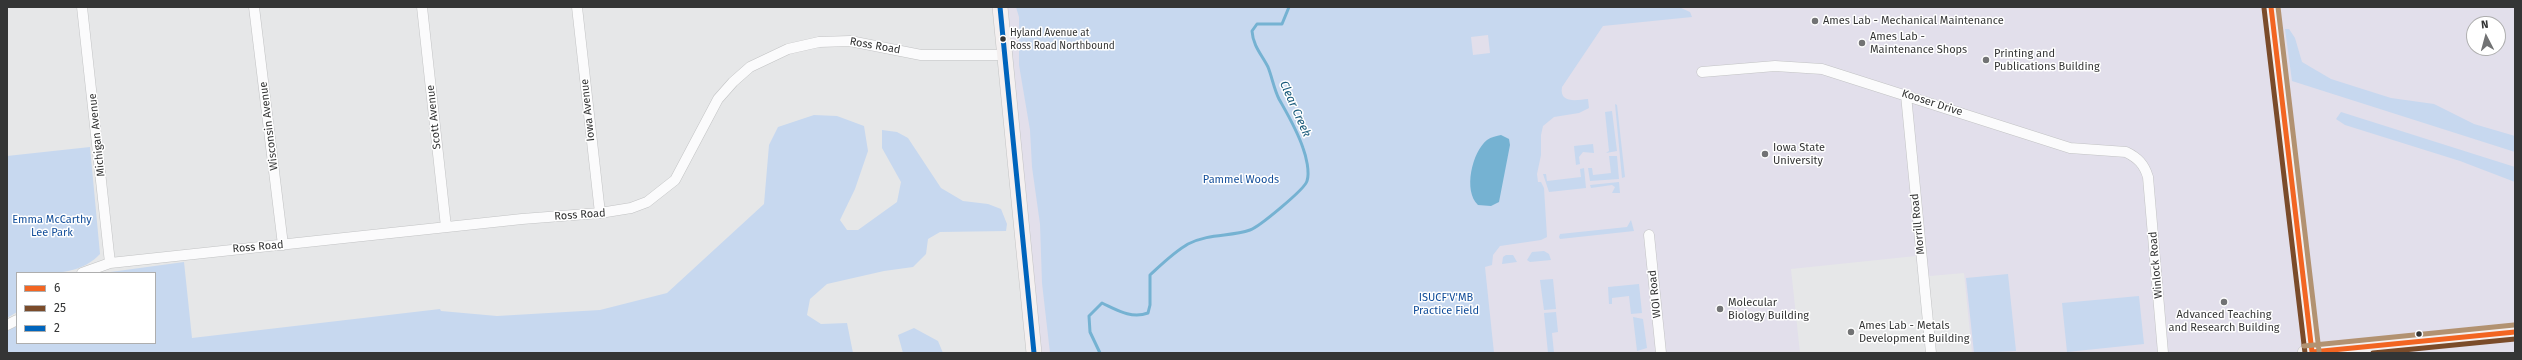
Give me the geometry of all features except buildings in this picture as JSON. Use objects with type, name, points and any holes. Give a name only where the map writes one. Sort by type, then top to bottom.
[{"type":"main road","points":[[1000,7],[1034,353]]},
{"type":"main road","points":[[2271,7],[2309,353],[2515,332]]},
{"type":"street","name":"Michigan Avenue","points":[[82,7],[110,262]]},
{"type":"street","name":"Wisconsin Avenue","points":[[254,7],[283,245]]},
{"type":"street","name":"Scott Avenue","points":[[422,7],[446,228]]},
{"type":"street","name":"Iowa Avenue","points":[[577,7],[600,214]]},
{"type":"street","name":"Ross Road","points":[[85,272],[110,262],[600,214],[631,208],[647,202],[663,191],[675,180],[704,124],[723,93],[750,67],[788,48],[819,42],[850,41],[921,54],[1005,55]]},
{"type":"street","name":"Kooser Drive","points":[[1702,72],[1775,66],[1808,67],[1906,95],[2070,148],[2126,152],[2140,161],[2148,177]]},
{"type":"street","name":"Morrill Road","points":[[1906,95],[1931,353]]},
{"type":"street","name":"Winlock Road","points":[[2148,177],[2163,353]]},
{"type":"street","name":"WOI Road","points":[[1649,235],[1661,353]]},
{"type":"street","points":[[7,325],[16,320]]},
{"type":"shaded area","name":"Iowa State University","points":[[1000,7],[2515,7],[2515,353],[1972,353],[1964,273],[1919,277],[1916,256],[1791,269],[1800,353],[1035,353]]},
{"type":"green space","name":"Pammel Woods","points":[[1016,7],[1679,7],[1690,12],[1692,17],[1603,26],[1562,87],[1563,96],[1566,99],[1588,99],[1589,108],[1579,113],[1554,117],[1543,126],[1541,135],[1541,155],[1537,174],[1538,182],[1541,182],[1544,188],[1547,237],[1541,240],[1500,246],[1493,255],[1492,265],[1485,267],[1494,353],[1050,353],[1042,283],[1040,224],[1032,167],[1030,130],[1019,65],[1019,17]],"holes":[[[1488,35],[1490,53],[1473,55],[1471,37]]]},
{"type":"green space","points":[[2285,29],[2289,29],[2295,38],[2302,62],[2331,79],[2391,98],[2434,104],[2474,124],[2515,136],[2515,152],[2292,81]]},
{"type":"green space","points":[[1615,104],[1617,105],[1625,177],[1622,178]]},
{"type":"green space","points":[[1612,111],[1617,151],[1606,153],[1609,151],[1605,112]]},
{"type":"green space","points":[[2341,112],[2515,167],[2515,182],[2460,161],[2345,125],[2336,119]]},
{"type":"green space","points":[[814,115],[837,116],[864,126],[868,151],[855,189],[840,220],[847,230],[858,230],[897,202],[901,182],[882,148],[882,130],[897,132],[908,138],[941,188],[963,201],[988,204],[1001,209],[1007,224],[1006,231],[940,232],[928,239],[926,254],[913,267],[884,271],[827,284],[810,299],[807,315],[821,324],[847,323],[853,353],[7,353],[7,331],[16,326],[16,344],[156,344],[156,272],[110,272],[184,262],[192,338],[440,309],[441,311],[497,316],[600,310],[667,293],[764,204],[769,145],[778,127]]},
{"type":"green space","points":[[1593,144],[1594,153],[1583,152],[1579,157],[1580,164],[1576,165],[1574,146]]},
{"type":"green space","name":"Emma McCarthy Lee Park","points":[[90,147],[100,254],[82,267],[72,270],[61,272],[16,272],[16,313],[7,318],[7,156]]},
{"type":"green space","points":[[1609,156],[1617,156],[1619,179],[1590,181],[1588,168],[1592,168],[1593,175],[1611,173]]},
{"type":"green space","points":[[1584,168],[1586,188],[1549,192],[1543,174],[1546,174],[1547,181],[1581,177],[1580,169]]},
{"type":"green space","points":[[1619,182],[1620,193],[1612,193],[1615,187],[1612,185],[1591,188],[1590,185]]},
{"type":"green space","points":[[1631,220],[1634,231],[1560,239],[1559,237],[1560,234],[1627,227]]},
{"type":"green space","points":[[1544,251],[1549,254],[1551,260],[1530,262],[1527,260],[1532,252]]},
{"type":"green space","points":[[1506,255],[1513,255],[1517,262],[1502,264],[1503,257]]},
{"type":"green space","points":[[2008,274],[2016,351],[1974,353],[1966,278]]},
{"type":"green space","points":[[1553,279],[1556,309],[1544,310],[1540,280]]},
{"type":"green space","points":[[1639,284],[1642,313],[1631,314],[1629,296],[1612,298],[1612,304],[1609,304],[1608,287]]},
{"type":"green space","points":[[2139,296],[2144,344],[2067,352],[2062,303]]},
{"type":"green space","points":[[1556,312],[1558,332],[1552,333],[1554,353],[1548,353],[1544,313]]},
{"type":"green space","points":[[1633,317],[1643,319],[1647,348],[1637,351]]},
{"type":"green space","points":[[914,328],[938,341],[943,353],[903,353],[898,335]]},
{"type":"water","points":[[1501,135],[1509,139],[1510,145],[1499,202],[1491,206],[1478,205],[1473,199],[1470,181],[1474,162],[1477,153],[1487,140]]},
{"type":"waterway","name":"Clear Creek","points":[[1100,353],[1090,332],[1089,316],[1102,303],[1124,313],[1136,315],[1148,313],[1150,305],[1150,275],[1173,254],[1188,244],[1204,238],[1235,234],[1250,230],[1299,192],[1307,181],[1307,164],[1301,141],[1277,95],[1268,67],[1258,50],[1252,31],[1257,24],[1282,24],[1289,7]]},
{"type":"transit line","name":"2","points":[[1000,7],[1034,353]]},
{"type":"transit line","name":"6","points":[[2271,7],[2312,352]]},
{"type":"transit line","points":[[2278,7],[2319,351]]},
{"type":"transit line","name":"25","points":[[2264,8],[2305,353]]},
{"type":"transit line","points":[[2304,346],[2514,325]]},
{"type":"transit line","name":"6","points":[[2312,352],[2515,332]]},
{"type":"transit line","name":"25","points":[[2373,353],[2515,339]]},
{"type":"place","name":"Ames Lab - Mechanical Maintenance","points":[[1815,21]]},
{"type":"place","name":"Hyland Avenue at Ross Road Northbound","points":[[1003,39]]},
{"type":"place","name":"Ames Lab - Maintenance Shops","points":[[1862,43]]},
{"type":"place","name":"Printing and Publications Building","points":[[1986,60]]},
{"type":"place","name":"Iowa State University","points":[[1765,154]]},
{"type":"place","name":"Advanced Teaching and Research Building","points":[[2224,302]]},
{"type":"place","name":"Molecular Biology Building","points":[[1720,309]]},
{"type":"place","name":"Ames Lab - Metals Development Building","points":[[1851,332]]},
{"type":"park label","name":"ISUCF'V'MB Practice Field","points":[[1446,304]]}]
